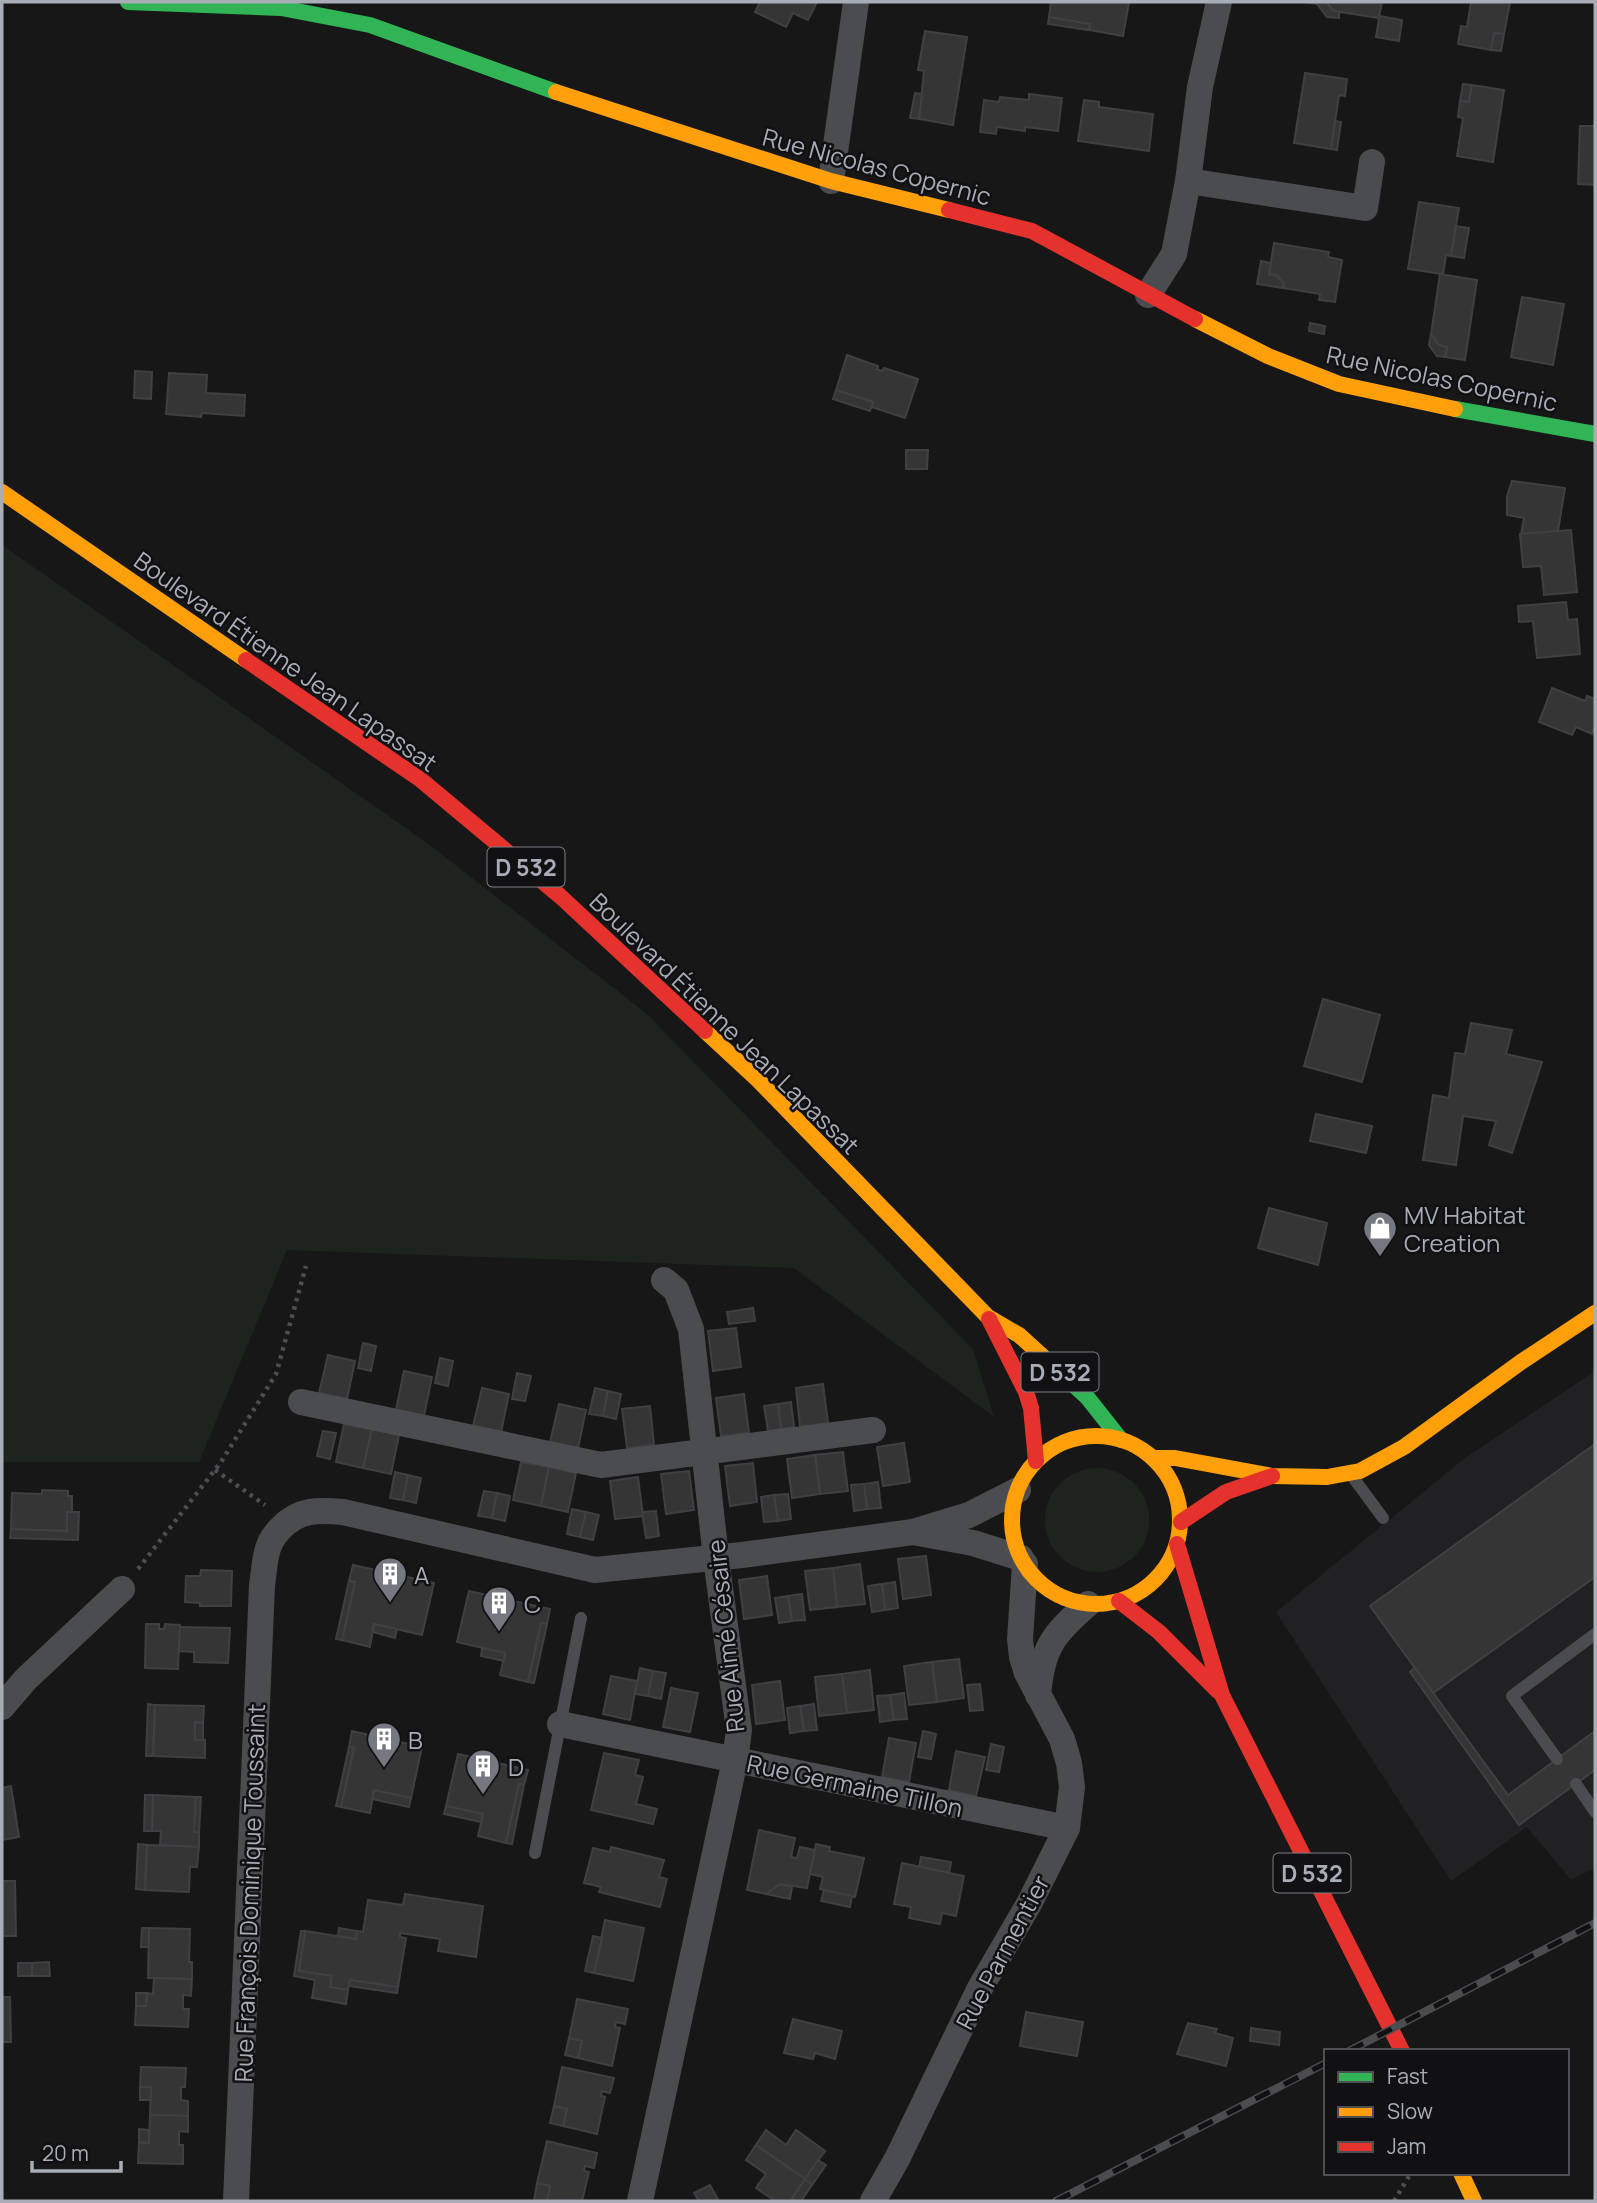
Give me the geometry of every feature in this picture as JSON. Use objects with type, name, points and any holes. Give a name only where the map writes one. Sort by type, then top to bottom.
[{"type":"main road","name":"Rue Nicolas Copernic","points":[[128,2],[281,8],[370,24],[590,104],[831,181],[1032,230],[1149,295],[1268,356],[1339,384],[1418,402],[1595,434]]},
{"type":"main road","name":"Boulevard Étienne Jean Lapassat","points":[[2,492],[421,780],[560,896],[759,1081],[988,1317],[1019,1335],[1087,1397],[1121,1440]]},
{"type":"main road","points":[[1153,1458],[1175,1458],[1272,1476],[1327,1477],[1360,1471],[1404,1447],[1521,1362],[1595,1313]]},
{"type":"main road","name":"Boulevard Étienne Jean Lapassat","points":[[988,1317],[1026,1392],[1031,1408],[1036,1461]]},
{"type":"main road","points":[[1099,1436],[1121,1440],[1153,1458],[1168,1476],[1178,1499],[1181,1522],[1177,1544],[1165,1569],[1145,1589],[1119,1601],[1088,1604],[1063,1598],[1041,1584],[1023,1561],[1015,1542],[1012,1524],[1018,1490],[1036,1461],[1055,1447],[1076,1439],[1099,1436]]},
{"type":"main road","points":[[1181,1522],[1226,1492],[1272,1476]]},
{"type":"main road","name":"D 532","points":[[1177,1544],[1222,1695],[1401,2049]]},
{"type":"main road","name":"D 532","points":[[1119,1601],[1162,1633],[1222,1695]]},
{"type":"main road","points":[[1462,2175],[1474,2201]]},
{"type":"street","points":[[831,181],[856,2]]},
{"type":"street","points":[[1149,295],[1174,254],[1188,181],[1200,87],[1219,2]]},
{"type":"street","points":[[1188,181],[1365,208],[1372,162]]},
{"type":"street","name":"Rue Aimé Césaire","points":[[640,2201],[735,1760],[739,1730],[716,1558],[691,1329],[676,1290],[664,1280]]},
{"type":"street","points":[[302,1402],[601,1465],[873,1430]]},
{"type":"street","points":[[288,1521],[301,1513],[318,1510],[343,1511],[595,1570],[716,1558],[913,1532],[969,1514],[1018,1490]]},
{"type":"street","name":"Rue François Dominique Toussaint","points":[[236,2201],[262,1585],[267,1550],[272,1538],[288,1521]]},
{"type":"street","points":[[913,1532],[972,1543],[1023,1561]]},
{"type":"street","name":"Rue Parmentier","points":[[873,2201],[897,2159],[980,1988],[1030,1902],[1067,1828],[1072,1787],[1069,1763],[1062,1739],[1021,1657],[1023,1561]]},
{"type":"street","points":[[2,1707],[26,1679],[122,1589]]},
{"type":"street","points":[[1038,1695],[1047,1648],[1063,1626],[1088,1604]]},
{"type":"street","name":"Rue Germaine Tillon","points":[[560,1724],[1067,1828]]},
{"type":"lane","points":[[1349,1473],[1383,1518]]},
{"type":"lane","points":[[535,1853],[581,1618]]},
{"type":"lane","points":[[1557,1759],[1512,1696],[1595,1634]]},
{"type":"lane","points":[[1576,1784],[1595,1812]]},
{"type":"path","points":[[122,1589],[215,1470],[276,1374],[306,1266]]},
{"type":"path","points":[[215,1470],[288,1521]]},
{"type":"path","points":[[1394,2201],[1409,2175]]},
{"type":"shaded area","points":[[2,545],[427,843],[646,1013],[973,1349],[994,1417],[794,1268],[287,1250],[199,1462],[2,1462]]},
{"type":"shaded area","points":[[1595,1371],[1595,1868],[1571,1880],[1527,1827],[1451,1881],[1276,1612],[1465,1458]]},
{"type":"shaded area","points":[[1097,1468],[1117,1472],[1134,1483],[1145,1500],[1149,1520],[1145,1540],[1134,1557],[1117,1568],[1097,1572],[1077,1568],[1060,1557],[1049,1540],[1045,1520],[1049,1500],[1060,1483],[1077,1472]]},
{"type":"building","points":[[760,2],[817,2],[808,20],[793,13],[786,27],[755,12]]},
{"type":"building","points":[[1051,2],[1129,2],[1123,36],[1089,30],[1090,24],[1049,17]]},
{"type":"building","points":[[1305,2],[1326,2],[1334,11],[1339,12],[1339,18],[1327,17],[1317,4]]},
{"type":"building","points":[[1326,2],[1382,2],[1379,16],[1402,20],[1399,41],[1376,37],[1379,18],[1334,11]]},
{"type":"building","points":[[1471,2],[1510,2],[1504,34],[1494,33],[1491,50],[1458,44],[1461,26],[1467,27]]},
{"type":"building","points":[[1049,17],[1090,24],[1089,30],[1048,24]]},
{"type":"building","points":[[925,31],[967,37],[953,125],[919,119],[924,71],[918,70]]},
{"type":"building","points":[[1494,33],[1504,34],[1501,51],[1491,50]]},
{"type":"building","points":[[1305,73],[1347,79],[1345,96],[1339,95],[1331,149],[1294,143]]},
{"type":"building","points":[[1463,84],[1472,85],[1469,102],[1460,101]]},
{"type":"building","points":[[1472,85],[1504,90],[1493,162],[1457,156],[1463,118],[1458,117],[1460,101],[1469,102]]},
{"type":"building","points":[[915,93],[922,94],[919,119],[910,118]]},
{"type":"building","points":[[1029,94],[1062,98],[1058,131],[1025,127],[1025,131],[997,127],[996,134],[980,132],[984,100],[999,102],[1000,97],[1029,100]]},
{"type":"building","points":[[1084,100],[1099,102],[1099,107],[1153,114],[1149,151],[1078,141]]},
{"type":"building","points":[[1335,121],[1341,122],[1337,150],[1331,149]]},
{"type":"building","points":[[1580,126],[1595,126],[1595,185],[1578,184]]},
{"type":"building","points":[[1419,202],[1459,208],[1451,256],[1446,255],[1443,274],[1408,269]]},
{"type":"building","points":[[1456,226],[1469,228],[1464,258],[1451,256]]},
{"type":"building","points":[[1274,243],[1329,252],[1328,257],[1342,260],[1335,302],[1319,300],[1320,294],[1283,288],[1284,284],[1278,276],[1269,274]]},
{"type":"building","points":[[1261,261],[1271,263],[1269,274],[1278,276],[1284,284],[1283,288],[1257,284]]},
{"type":"building","points":[[1440,274],[1477,280],[1465,360],[1445,357],[1447,347],[1439,345],[1431,334]]},
{"type":"building","points":[[1522,297],[1564,304],[1553,365],[1511,357]]},
{"type":"building","points":[[1310,323],[1325,326],[1324,334],[1309,331]]},
{"type":"building","points":[[1431,334],[1439,345],[1447,347],[1445,357],[1437,356],[1429,345]]},
{"type":"building","points":[[847,355],[878,366],[877,369],[882,371],[884,368],[918,379],[905,418],[872,407],[873,402],[836,390]]},
{"type":"building","points":[[135,371],[152,372],[151,399],[134,398]]},
{"type":"building","points":[[169,373],[207,375],[206,393],[245,395],[244,416],[202,413],[201,417],[166,414]]},
{"type":"building","points":[[836,390],[873,402],[870,411],[833,399]]},
{"type":"building","points":[[906,450],[928,450],[927,469],[906,469]]},
{"type":"building","points":[[1512,481],[1565,488],[1558,531],[1521,534],[1524,518],[1507,515],[1507,496]]},
{"type":"building","points":[[1571,530],[1577,592],[1544,595],[1541,566],[1523,567],[1520,534]]},
{"type":"building","points":[[1566,602],[1568,620],[1577,619],[1580,654],[1537,658],[1533,621],[1519,622],[1518,606]]},
{"type":"building","points":[[1552,688],[1585,701],[1587,696],[1595,699],[1595,726],[1592,734],[1576,727],[1572,735],[1539,722]]},
{"type":"building","points":[[1323,999],[1380,1015],[1362,1082],[1304,1066]]},
{"type":"building","points":[[1471,1023],[1512,1030],[1506,1054],[1542,1062],[1512,1153],[1489,1145],[1496,1121],[1463,1116],[1456,1165],[1423,1160],[1433,1095],[1449,1098],[1455,1053],[1465,1054]]},
{"type":"building","points":[[1316,1114],[1372,1126],[1366,1153],[1310,1141]]},
{"type":"building","points":[[1269,1208],[1327,1223],[1318,1265],[1258,1248]]},
{"type":"building","points":[[753,1308],[755,1321],[729,1324],[727,1312]]},
{"type":"building","points":[[736,1328],[741,1367],[713,1371],[708,1331]]},
{"type":"building","points":[[363,1343],[376,1346],[371,1371],[358,1368]]},
{"type":"building","points":[[328,1355],[355,1361],[347,1399],[319,1393]]},
{"type":"building","points":[[440,1358],[453,1361],[448,1386],[435,1383]]},
{"type":"building","points":[[404,1371],[432,1377],[424,1416],[396,1410]]},
{"type":"building","points":[[517,1373],[531,1376],[525,1401],[512,1399]]},
{"type":"building","points":[[823,1384],[828,1423],[800,1427],[796,1388]]},
{"type":"building","points":[[482,1388],[509,1394],[501,1432],[473,1426]]},
{"type":"building","points":[[595,1388],[608,1391],[603,1416],[589,1414]]},
{"type":"building","points":[[608,1391],[621,1394],[616,1419],[603,1416]]},
{"type":"building","points":[[744,1394],[749,1433],[721,1436],[716,1398]]},
{"type":"building","points":[[791,1402],[794,1427],[781,1429],[778,1404]]},
{"type":"building","points":[[559,1404],[586,1410],[578,1448],[550,1442]]},
{"type":"building","points":[[778,1404],[781,1429],[768,1431],[764,1406]]},
{"type":"building","points":[[650,1406],[654,1445],[627,1448],[622,1409]]},
{"type":"building","points":[[344,1424],[372,1429],[363,1468],[336,1462]]},
{"type":"building","points":[[372,1429],[399,1435],[391,1474],[363,1468]]},
{"type":"building","points":[[323,1431],[336,1433],[330,1459],[317,1456]]},
{"type":"building","points":[[904,1443],[910,1482],[883,1486],[877,1447]]},
{"type":"building","points":[[1595,1444],[1595,1577],[1433,1693],[1370,1606]]},
{"type":"building","points":[[843,1452],[848,1491],[820,1494],[815,1455]]},
{"type":"building","points":[[815,1455],[820,1494],[792,1498],[787,1459]]},
{"type":"building","points":[[521,1462],[549,1467],[541,1506],[513,1500]]},
{"type":"building","points":[[753,1463],[757,1502],[730,1506],[725,1466]]},
{"type":"building","points":[[549,1467],[576,1473],[568,1512],[541,1506]]},
{"type":"building","points":[[689,1471],[694,1510],[666,1514],[661,1474]]},
{"type":"building","points":[[395,1472],[408,1475],[403,1500],[390,1498]]},
{"type":"building","points":[[408,1475],[421,1478],[416,1503],[403,1500]]},
{"type":"building","points":[[638,1477],[643,1516],[615,1519],[610,1481]]},
{"type":"building","points":[[878,1482],[881,1508],[867,1509],[864,1484]]},
{"type":"building","points":[[864,1484],[867,1509],[854,1511],[851,1485]]},
{"type":"building","points":[[42,1490],[68,1491],[68,1496],[72,1496],[72,1512],[67,1512],[67,1531],[11,1529],[12,1493],[42,1494]]},
{"type":"building","points":[[484,1491],[497,1493],[492,1518],[478,1516]]},
{"type":"building","points":[[497,1493],[510,1496],[505,1521],[492,1518]]},
{"type":"building","points":[[788,1494],[791,1519],[778,1521],[774,1495]]},
{"type":"building","points":[[774,1495],[778,1521],[764,1522],[761,1497]]},
{"type":"building","points":[[572,1509],[586,1512],[580,1537],[567,1534]]},
{"type":"building","points":[[656,1511],[659,1536],[646,1538],[642,1512]]},
{"type":"building","points":[[67,1512],[79,1512],[78,1540],[10,1538],[11,1529],[67,1531]]},
{"type":"building","points":[[586,1512],[599,1515],[593,1540],[580,1537]]},
{"type":"building","points":[[926,1556],[931,1595],[903,1599],[898,1559]]},
{"type":"building","points":[[860,1564],[865,1604],[837,1607],[833,1568]]},
{"type":"building","name":"A","points":[[353,1565],[434,1583],[422,1635],[374,1624],[370,1647],[342,1640],[355,1582],[349,1581]]},
{"type":"building","points":[[833,1568],[837,1607],[810,1610],[805,1571]]},
{"type":"building","points":[[201,1570],[232,1571],[231,1606],[200,1606],[200,1603],[185,1602],[186,1576],[200,1576]]},
{"type":"building","points":[[767,1576],[772,1615],[744,1619],[739,1580]]},
{"type":"building","points":[[349,1581],[355,1582],[342,1640],[336,1639]]},
{"type":"building","points":[[895,1582],[898,1608],[885,1610],[882,1584]]},
{"type":"building","points":[[882,1584],[885,1610],[872,1612],[868,1586]]},
{"type":"building","name":"C","points":[[469,1591],[550,1609],[547,1624],[541,1623],[528,1682],[500,1675],[505,1653],[457,1642]]},
{"type":"building","points":[[802,1594],[805,1620],[792,1621],[788,1596]]},
{"type":"building","points":[[788,1596],[792,1621],[779,1623],[775,1598]]},
{"type":"building","points":[[541,1623],[547,1624],[534,1683],[528,1682]]},
{"type":"building","points":[[146,1624],[159,1624],[159,1629],[164,1629],[165,1624],[180,1625],[178,1669],[145,1668]]},
{"type":"building","points":[[374,1624],[397,1629],[395,1638],[373,1632]]},
{"type":"building","points":[[180,1627],[230,1628],[228,1663],[194,1662],[194,1652],[179,1651]]},
{"type":"building","points":[[482,1648],[505,1653],[504,1661],[481,1656]]},
{"type":"building","points":[[959,1659],[964,1698],[937,1702],[932,1662]]},
{"type":"building","points":[[932,1662],[937,1702],[909,1705],[904,1666]]},
{"type":"building","points":[[640,1668],[653,1671],[648,1696],[635,1694]]},
{"type":"building","points":[[1415,1668],[1508,1795],[1595,1731],[1595,1770],[1519,1825],[1410,1672]]},
{"type":"building","points":[[870,1670],[874,1710],[847,1713],[842,1674]]},
{"type":"building","points":[[653,1671],[666,1673],[661,1699],[648,1696]]},
{"type":"building","points":[[842,1674],[847,1713],[819,1716],[815,1677]]},
{"type":"building","points":[[611,1676],[637,1681],[630,1720],[603,1714]]},
{"type":"building","points":[[780,1681],[785,1720],[756,1724],[752,1685]]},
{"type":"building","points":[[980,1684],[983,1710],[970,1711],[967,1685]]},
{"type":"building","points":[[671,1688],[698,1693],[690,1732],[663,1727]]},
{"type":"building","points":[[904,1693],[907,1719],[894,1720],[890,1695]]},
{"type":"building","points":[[890,1695],[894,1720],[880,1722],[877,1696]]},
{"type":"building","points":[[148,1704],[155,1705],[153,1756],[146,1756]]},
{"type":"building","points":[[814,1704],[817,1730],[804,1731],[800,1706]]},
{"type":"building","points":[[155,1705],[204,1706],[203,1723],[195,1722],[195,1740],[205,1740],[205,1758],[153,1756]]},
{"type":"building","points":[[800,1706],[804,1731],[790,1733],[787,1708]]},
{"type":"building","points":[[195,1722],[203,1723],[203,1740],[195,1740]]},
{"type":"building","name":"B","points":[[352,1731],[422,1747],[411,1798],[374,1790],[370,1813],[341,1807],[354,1748],[349,1747]]},
{"type":"building","points":[[923,1731],[936,1734],[931,1759],[918,1757]]},
{"type":"building","points":[[889,1738],[916,1743],[909,1782],[882,1777]]},
{"type":"building","points":[[991,1744],[1004,1747],[999,1772],[986,1770]]},
{"type":"building","points":[[349,1747],[354,1748],[341,1807],[336,1806]]},
{"type":"building","points":[[956,1751],[985,1757],[976,1796],[949,1790]]},
{"type":"building","points":[[604,1753],[639,1760],[635,1775],[643,1777],[636,1804],[657,1809],[653,1824],[591,1810]]},
{"type":"building","name":"D","points":[[458,1754],[528,1770],[524,1785],[519,1784],[506,1843],[478,1836],[483,1814],[446,1806]]},
{"type":"building","points":[[519,1784],[524,1785],[512,1844],[506,1843]]},
{"type":"building","points":[[11,1786],[19,1837],[2,1840],[2,1788]]},
{"type":"building","points":[[374,1790],[411,1798],[409,1807],[372,1799]]},
{"type":"building","points":[[145,1795],[153,1795],[152,1831],[144,1831]]},
{"type":"building","points":[[153,1795],[196,1797],[194,1832],[199,1832],[199,1847],[160,1845],[161,1831],[152,1831]]},
{"type":"building","points":[[196,1797],[201,1797],[199,1832],[194,1832]]},
{"type":"building","points":[[446,1806],[483,1814],[481,1822],[444,1814]]},
{"type":"building","points":[[759,1830],[795,1838],[791,1857],[797,1858],[800,1847],[815,1850],[807,1888],[780,1884],[766,1894],[747,1890]]},
{"type":"building","points":[[138,1844],[147,1845],[145,1890],[136,1889]]},
{"type":"building","points":[[816,1844],[830,1847],[829,1851],[864,1858],[855,1897],[820,1889],[823,1877],[810,1874]]},
{"type":"building","points":[[147,1845],[199,1847],[197,1867],[190,1867],[189,1892],[145,1890]]},
{"type":"building","points":[[611,1847],[664,1860],[659,1877],[667,1879],[660,1907],[599,1892],[601,1887],[584,1883],[593,1848],[610,1852]]},
{"type":"building","points":[[921,1857],[951,1862],[949,1873],[919,1867]]},
{"type":"building","points":[[902,1863],[964,1876],[956,1916],[942,1913],[940,1924],[909,1918],[911,1907],[894,1904]]},
{"type":"building","points":[[2,1881],[15,1881],[16,1936],[2,1936]]},
{"type":"building","points":[[780,1884],[792,1887],[790,1899],[766,1894]]},
{"type":"building","points":[[824,1890],[852,1896],[850,1907],[821,1901]]},
{"type":"building","points":[[405,1894],[483,1906],[476,1957],[438,1951],[440,1939],[400,1933],[400,1937],[406,1938],[398,1987],[350,1980],[348,1990],[330,1987],[332,1976],[299,1971],[305,1931],[356,1939],[357,1931],[363,1932],[368,1900],[403,1905]]},
{"type":"building","points":[[605,1920],[644,1928],[633,1981],[594,1973]]},
{"type":"building","points":[[142,1928],[149,1928],[149,1947],[141,1947]]},
{"type":"building","points":[[149,1928],[190,1929],[189,1962],[192,1962],[192,1979],[148,1978]]},
{"type":"building","points":[[339,1928],[357,1931],[356,1939],[338,1936]]},
{"type":"building","points":[[301,1931],[305,1931],[299,1971],[332,1976],[330,1987],[348,1990],[346,2004],[312,1998],[315,1980],[294,1976]]},
{"type":"building","points":[[593,1936],[602,1938],[594,1973],[585,1971]]},
{"type":"building","points":[[49,1962],[50,1976],[32,1976],[32,1963]]},
{"type":"building","points":[[18,1963],[32,1963],[32,1976],[18,1976]]},
{"type":"building","points":[[154,1978],[192,1979],[191,1996],[183,1995],[183,2009],[189,2009],[188,2027],[135,2025],[136,2006],[146,2006],[147,1993],[153,1994]]},
{"type":"building","points":[[350,1980],[398,1987],[397,1993],[349,1986]]},
{"type":"building","points":[[136,1993],[147,1993],[146,2006],[136,2006]]},
{"type":"building","points":[[2,1997],[10,1997],[11,2042],[2,2042]]},
{"type":"building","points":[[577,1999],[628,2009],[625,2024],[616,2022],[615,2027],[620,2028],[612,2066],[578,2058],[582,2041],[569,2038]]},
{"type":"building","points":[[1026,2012],[1083,2022],[1077,2056],[1020,2046]]},
{"type":"building","points":[[793,2019],[842,2031],[835,2059],[815,2053],[813,2059],[784,2053]]},
{"type":"building","points":[[1188,2023],[1217,2029],[1215,2033],[1233,2038],[1226,2066],[1177,2054]]},
{"type":"building","points":[[1251,2028],[1280,2032],[1279,2045],[1250,2041]]},
{"type":"building","points":[[569,2038],[582,2041],[578,2058],[565,2055]]},
{"type":"building","points":[[141,2067],[186,2068],[181,2100],[188,2101],[188,2116],[150,2115],[151,2087],[140,2087]]},
{"type":"building","points":[[562,2067],[614,2078],[610,2093],[602,2091],[601,2096],[605,2097],[597,2134],[563,2126],[567,2109],[554,2106]]},
{"type":"building","points":[[140,2087],[151,2087],[151,2100],[140,2100]]},
{"type":"building","points":[[554,2106],[567,2109],[563,2126],[550,2123]]},
{"type":"building","points":[[150,2115],[188,2116],[188,2132],[179,2131],[179,2145],[183,2145],[183,2164],[138,2163],[139,2142],[149,2143]]},
{"type":"building","points":[[139,2129],[149,2130],[149,2143],[139,2142]]},
{"type":"building","points":[[766,2130],[786,2145],[796,2130],[825,2151],[805,2179],[756,2145]]},
{"type":"building","points":[[547,2141],[597,2153],[594,2168],[585,2166],[584,2171],[589,2172],[582,2201],[547,2201],[550,2186],[537,2183]]},
{"type":"building","points":[[756,2145],[805,2179],[790,2201],[775,2201],[756,2188],[766,2174],[746,2160]]},
{"type":"building","points":[[818,2160],[826,2165],[812,2185],[805,2179]]},
{"type":"building","points":[[805,2179],[812,2185],[801,2201],[792,2199]]},
{"type":"building","points":[[537,2183],[550,2186],[547,2201],[534,2201]]},
{"type":"building","points":[[710,2185],[719,2201],[699,2201],[694,2193]]},
{"type":"railway","points":[[1353,2049],[1595,1923]]},
{"type":"railway","points":[[1056,2201],[1324,2064]]},
{"type":"traffic: fast","points":[[128,2],[281,8],[370,25],[556,92]]},
{"type":"traffic: fast","points":[[1455,409],[1595,434]]},
{"type":"traffic: fast","points":[[1041,1355],[1087,1397],[1121,1440]]},
{"type":"traffic: slow","points":[[556,92],[831,181],[949,210]]},
{"type":"traffic: slow","points":[[1195,319],[1268,356],[1339,384],[1455,409]]},
{"type":"traffic: slow","points":[[2,492],[246,660]]},
{"type":"traffic: slow","points":[[705,1031],[759,1081],[988,1317],[1019,1335],[1041,1355]]},
{"type":"traffic: slow","points":[[1153,1458],[1175,1458],[1272,1476],[1327,1477],[1360,1471],[1404,1447],[1521,1362],[1595,1313]]},
{"type":"traffic: slow","points":[[1096,1436],[1128,1443],[1155,1461],[1173,1488],[1180,1520],[1173,1552],[1155,1579],[1128,1597],[1096,1604],[1064,1597],[1037,1579],[1019,1552],[1012,1520],[1019,1488],[1037,1461],[1064,1443],[1096,1436]]},
{"type":"traffic: slow","points":[[1462,2175],[1474,2201]]},
{"type":"traffic: jam","points":[[949,210],[1032,231],[1195,319]]},
{"type":"traffic: jam","points":[[246,660],[421,780],[560,896],[705,1031]]},
{"type":"traffic: jam","points":[[989,1319],[1026,1392],[1031,1408],[1036,1461]]},
{"type":"traffic: jam","points":[[1181,1522],[1226,1492],[1272,1476]]},
{"type":"traffic: jam","points":[[1177,1544],[1222,1695],[1401,2049]]},
{"type":"traffic: jam","points":[[1119,1601],[1159,1632],[1218,1691]]},
{"type":"place","name":"MV Habitat Creation","points":[[1380,1258]]},
{"type":"place","name":"A","points":[[390,1604]]},
{"type":"place","name":"C","points":[[499,1633]]},
{"type":"place","name":"B","points":[[384,1769]]},
{"type":"place","name":"D","points":[[483,1796]]}]
